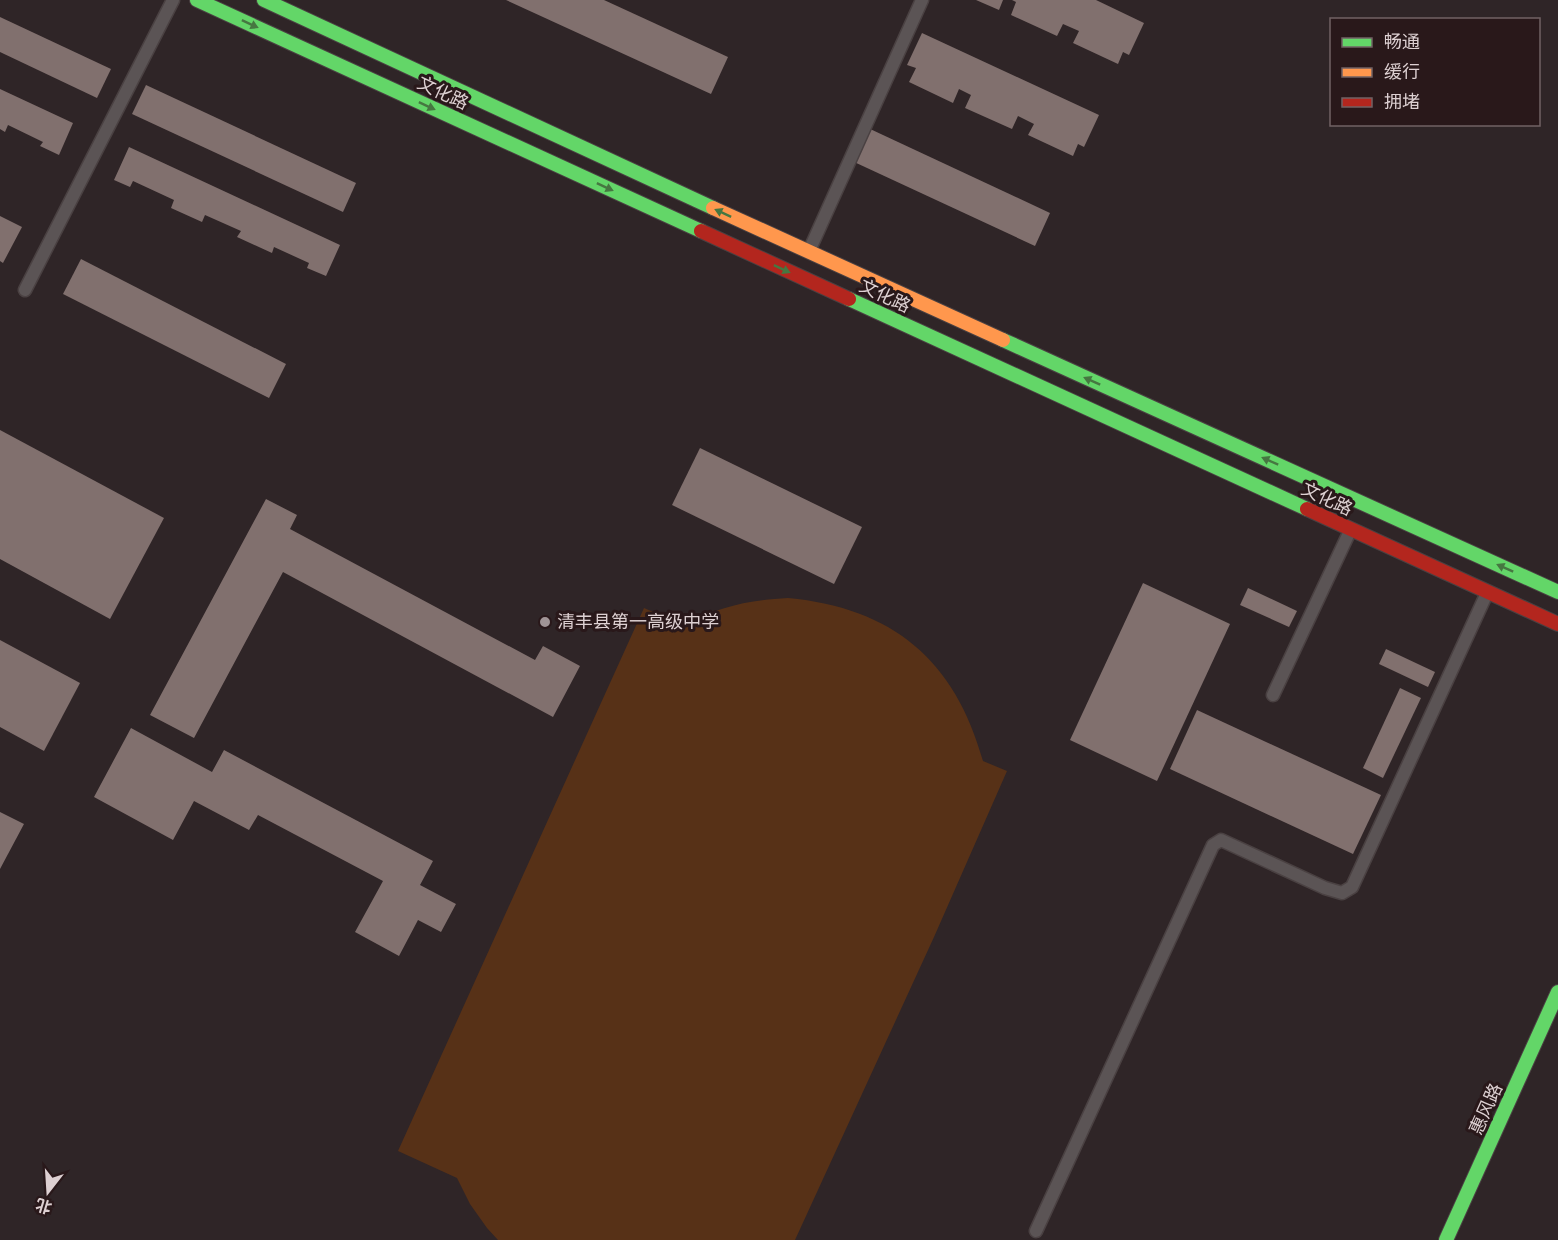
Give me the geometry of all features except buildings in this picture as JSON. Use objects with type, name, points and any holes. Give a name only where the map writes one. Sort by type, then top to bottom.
[{"type":"main road","name":"文化路","points":[[197,0],[1558,624]]},
{"type":"main road","name":"文化路","points":[[264,0],[808,252],[1558,592]]},
{"type":"main road","name":"惠风路","points":[[1446,1240],[1558,992]]},
{"type":"lane","points":[[26,290],[173,0]]},
{"type":"lane","points":[[808,252],[922,0]]},
{"type":"lane","points":[[1273,695],[1350,530]]},
{"type":"lane","points":[[1036,1231],[1213,844],[1221,840],[1325,888],[1342,892],[1352,887],[1487,592]]},
{"type":"shaded area","points":[[788,598],[859,613],[888,627],[914,645],[937,668],[955,694],[971,725],[983,761],[1007,771],[934,937],[795,1240],[498,1240],[470,1204],[457,1178],[398,1151],[644,608],[683,625],[709,613],[734,606]]},
{"type":"traffic: fast","points":[[197,0],[701,231]]},
{"type":"traffic: fast","points":[[264,0],[713,208]]},
{"type":"traffic: fast","points":[[849,299],[1307,509]]},
{"type":"traffic: fast","points":[[1003,340],[1558,592]]},
{"type":"traffic: fast","points":[[1446,1240],[1558,992]]},
{"type":"traffic: slow","points":[[713,208],[1003,340]]},
{"type":"traffic: jam","points":[[701,231],[849,299]]},
{"type":"traffic: jam","points":[[1307,509],[1558,624]]},
{"type":"place","name":"清丰县第一高级中学","points":[[545,622]]}]
